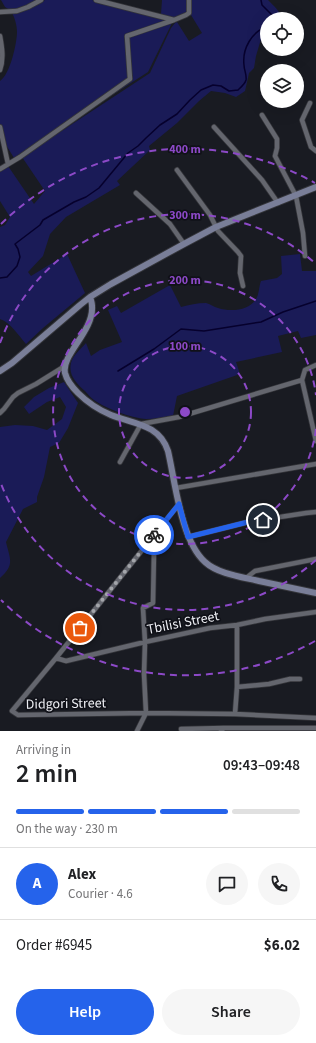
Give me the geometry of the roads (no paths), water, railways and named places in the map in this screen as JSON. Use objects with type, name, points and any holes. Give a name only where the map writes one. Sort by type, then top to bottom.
[{"type":"street","points":[[0,12],[17,11],[41,0]]},
{"type":"street","points":[[96,0],[174,20]]},
{"type":"street","points":[[0,169],[26,153],[130,79],[127,36],[188,14],[189,0]]},
{"type":"street","points":[[0,36],[2,65],[0,70]]},
{"type":"street","points":[[310,103],[302,120],[311,147],[316,151]]},
{"type":"street","points":[[262,115],[277,139],[275,156],[296,196],[304,233],[305,256]]},
{"type":"street","points":[[0,127],[8,164]]},
{"type":"street","points":[[214,127],[262,180],[278,203]]},
{"type":"street","points":[[177,170],[210,215],[218,231],[241,256],[240,273],[243,286]]},
{"type":"street","points":[[0,370],[12,363],[90,297],[111,284],[216,227],[316,188]]},
{"type":"street","points":[[136,193],[170,224],[184,244]]},
{"type":"street","points":[[90,297],[92,312],[84,333],[70,354],[65,366],[67,379],[85,400],[94,407],[112,415],[141,424],[162,437],[168,450],[179,504],[188,537],[204,562],[220,571],[316,593]]},
{"type":"street","points":[[316,365],[305,370],[302,380],[316,441]]},
{"type":"street","points":[[0,413],[18,393],[65,366]]},
{"type":"street","points":[[141,424],[179,417],[302,380]]},
{"type":"street","points":[[120,462],[141,424]]},
{"type":"street","points":[[176,488],[316,464]]},
{"type":"street","name":"Didgori Street","points":[[179,504],[12,712],[18,716],[146,713],[235,714],[316,718]]},
{"type":"street","points":[[188,537],[248,522],[316,512]]},
{"type":"street","points":[[138,731],[146,713],[143,608],[153,603],[154,551],[147,544]]},
{"type":"street","points":[[246,578],[255,572],[316,559]]},
{"type":"street","name":"Tbilisi Street","points":[[56,658],[66,661],[210,628],[316,612]]},
{"type":"street","points":[[235,714],[237,687],[237,625]]},
{"type":"street","points":[[237,687],[269,684],[290,678],[300,679]]},
{"type":"street","points":[[181,729],[222,730],[316,728]]},
{"type":"waterway","points":[[261,0],[262,5],[269,12]]},
{"type":"waterway","points":[[0,278],[7,277],[17,266],[20,257],[15,244],[40,225],[43,220],[74,202],[86,197],[99,188],[128,153],[138,146],[160,125],[177,114],[201,90],[213,85],[221,86],[229,91],[238,90],[246,80],[244,67],[246,47],[260,30]]},
{"type":"waterway","points":[[118,371],[154,349],[181,329],[204,331],[261,322],[283,312],[316,301]]}]
